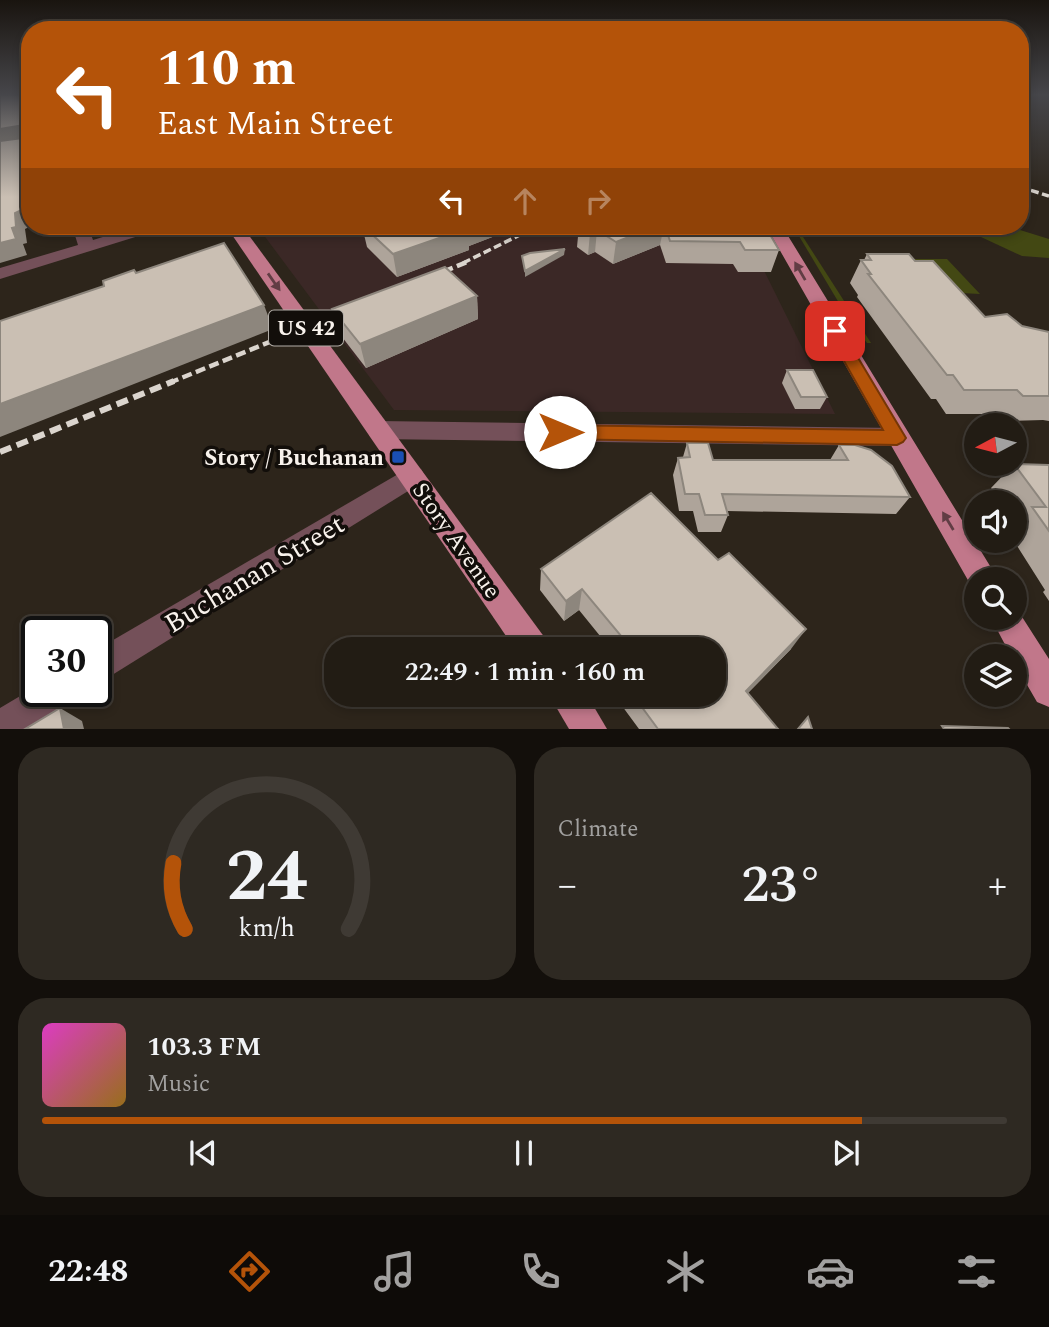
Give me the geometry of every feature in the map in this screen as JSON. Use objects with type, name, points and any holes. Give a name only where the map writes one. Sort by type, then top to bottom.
[{"type":"main road","name":"Story Avenue","points":[[240,235],[526,637]]},
{"type":"main road","points":[[779,235],[976,567]]},
{"type":"main road","points":[[1013,630],[1049,690]]},
{"type":"main road","points":[[574,707],[590,729]]},
{"type":"street","points":[[83,235],[87,247]]},
{"type":"street","points":[[0,274],[126,235]]},
{"type":"street","points":[[378,430],[897,438]]},
{"type":"street","name":"Buchanan Street","points":[[112,659],[412,476]]},
{"type":"street","points":[[0,728],[34,707]]},
{"type":"shaded area","points":[[264,235],[746,235],[835,414],[394,410]]},
{"type":"green space","points":[[1029,233],[1049,239],[1049,258],[1022,256],[977,235],[1029,235]]},
{"type":"green space","points":[[798,235],[802,235],[871,343],[867,343],[848,318]]},
{"type":"green space","points":[[914,259],[947,259],[980,294],[943,292]]},
{"type":"building","points":[[21,138],[21,210],[15,213],[16,227],[12,228],[16,239],[0,243],[0,141]]},
{"type":"building","points":[[373,235],[448,235],[393,254]]},
{"type":"building","points":[[605,235],[634,235],[616,242]]},
{"type":"building","points":[[668,235],[770,235],[779,250],[745,250],[740,242],[670,241]]},
{"type":"building","points":[[224,243],[264,305],[0,404],[0,321],[104,286],[103,281],[134,270],[136,273]]},
{"type":"building","points":[[565,249],[525,271],[522,256]]},
{"type":"building","points":[[867,254],[909,254],[915,261],[933,261],[985,317],[1007,314],[1022,326],[1049,332],[1049,396],[1023,396],[1017,390],[964,390],[953,375],[947,375],[868,274],[871,274],[861,260],[871,260]]},
{"type":"building","points":[[445,267],[477,296],[360,344],[332,309]]},
{"type":"building","points":[[787,370],[813,370],[827,397],[801,397]]},
{"type":"building","points":[[687,443],[708,443],[713,460],[848,460],[839,445],[855,445],[871,450],[892,466],[910,497],[722,494],[728,515],[705,515],[699,494],[685,494],[678,458],[690,457]]},
{"type":"building","points":[[1027,464],[1049,465],[1049,531],[1032,507],[1046,507],[1023,476],[1027,476]]},
{"type":"building","points":[[651,493],[718,560],[729,553],[806,629],[746,691],[778,729],[658,729],[642,707],[726,707],[726,637],[622,637],[582,589],[566,601],[541,569]]},
{"type":"building","points":[[60,708],[64,729],[25,729]]},
{"type":"building","points":[[808,717],[812,729],[798,729]]},
{"type":"building","points":[[942,726],[1008,728],[1009,729],[944,729]]},
{"type":"railway","points":[[1029,190],[1049,196]]},
{"type":"railway","points":[[463,263],[520,235]]},
{"type":"railway","points":[[430,277],[467,262]]},
{"type":"railway","points":[[169,383],[353,308]]},
{"type":"railway","points":[[0,452],[174,381]]},
{"type":"place","name":"Story / Buchanan","points":[[398,457]]},
{"type":"route","points":[[560,432],[897,438],[835,331]]}]
